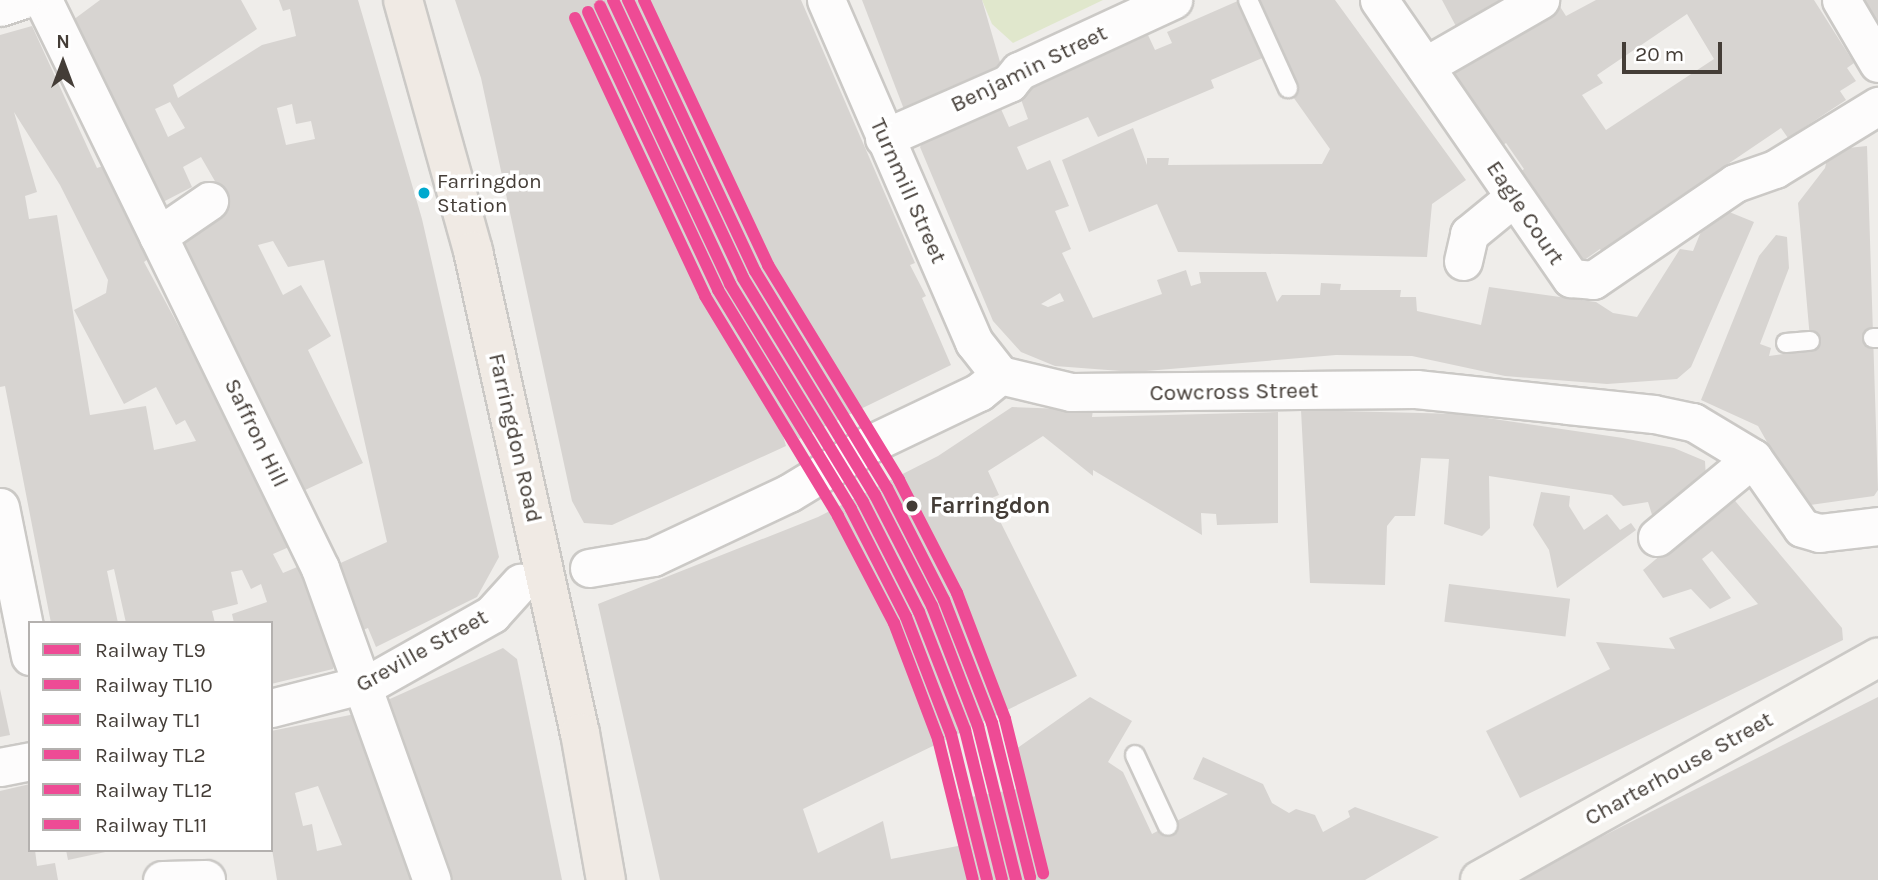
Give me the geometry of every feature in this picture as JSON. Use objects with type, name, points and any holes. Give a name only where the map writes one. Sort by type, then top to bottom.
[{"type":"main road","name":"Farringdon Road","points":[[402,0],[473,251],[580,733],[606,880]]},
{"type":"street","points":[[0,7],[21,0]]},
{"type":"street","name":"Saffron Hill","points":[[43,0],[320,568],[432,880]]},
{"type":"street","name":"Turnmill Street","points":[[826,0],[974,342],[1000,375]]},
{"type":"street","name":"Benjamin Street","points":[[884,138],[1009,83],[1019,71],[1173,0]]},
{"type":"street","name":"Eagle Court","points":[[1378,0],[1571,278],[1593,280],[1735,183],[1774,169],[1878,106]]},
{"type":"street","points":[[1425,66],[1539,0]]},
{"type":"street","points":[[1841,0],[1878,63]]},
{"type":"street","points":[[1462,261],[1469,234],[1514,197]]},
{"type":"street","points":[[158,236],[209,201]]},
{"type":"street","points":[[589,568],[653,556],[789,493],[870,444],[979,392],[1000,375]]},
{"type":"street","name":"Cowcross Street","points":[[1000,375],[1071,392],[1416,389],[1654,414],[1693,422],[1753,458],[1802,528],[1819,533],[1878,526]]},
{"type":"street","points":[[1657,537],[1753,458]]},
{"type":"street","points":[[0,507],[28,646]]},
{"type":"street","name":"Greville Street","points":[[273,708],[362,686],[492,614],[520,583]]},
{"type":"street","name":"Charterhouse Street","points":[[1481,880],[1876,655]]},
{"type":"street","points":[[0,767],[28,761]]},
{"type":"street","points":[[170,852],[177,880]]},
{"type":"street","points":[[162,880],[206,879]]},
{"type":"lane","points":[[1248,0],[1288,88]]},
{"type":"lane","points":[[1786,343],[1810,341]]},
{"type":"lane","points":[[1135,755],[1168,826]]},
{"type":"green space","points":[[982,0],[1103,0],[1013,43],[992,24]]},
{"type":"building","points":[[100,0],[241,0],[257,29],[173,85],[178,98],[262,45],[296,36],[290,9],[283,11],[279,0],[358,0],[422,219],[499,557],[477,597],[376,647],[368,628],[363,630],[334,566],[387,542],[324,260],[288,267],[273,241],[258,245],[283,295],[301,285],[331,336],[308,350],[363,463],[303,491],[178,232],[227,202],[201,157],[183,167],[192,187],[161,203],[121,128],[125,124],[117,105],[111,109],[69,23]],"holes":[[[170,102],[185,128],[168,137],[155,109]],[[292,104],[296,124],[311,121],[315,139],[286,145],[277,108]]]},
{"type":"building","points":[[455,0],[801,0],[915,263],[910,265],[926,296],[922,298],[951,365],[799,439],[789,425],[781,429],[786,446],[612,525],[584,523],[572,501],[481,78]]},
{"type":"building","points":[[862,0],[982,0],[1005,79],[905,112]]},
{"type":"building","points":[[1240,0],[1267,56],[1211,80],[1214,88],[1098,137],[1088,117],[1017,147],[1027,170],[1050,160],[1069,206],[1055,211],[1071,249],[1062,253],[1093,318],[1162,294],[1157,280],[1186,270],[1191,286],[1201,283],[1199,272],[1266,272],[1277,302],[1282,295],[1320,295],[1321,283],[1341,284],[1340,290],[1401,290],[1400,297],[1416,297],[1417,311],[1481,325],[1489,287],[1596,302],[1613,313],[1637,317],[1680,249],[1693,251],[1712,205],[1754,222],[1691,367],[1677,379],[1607,384],[1505,376],[1412,356],[1336,355],[1134,372],[1055,366],[1021,352],[993,321],[920,147],[931,127],[997,100],[1009,127],[1028,119],[1018,91],[1148,35],[1155,50],[1172,43],[1167,32]],"holes":[[[1060,293],[1064,301],[1048,307],[1041,304]]]},
{"type":"building","points":[[1254,0],[1335,0],[1466,180],[1432,204],[1427,257],[1178,252],[1157,204],[1089,232],[1062,160],[1133,128],[1147,165],[1147,158],[1169,158],[1168,165],[1322,164],[1330,149],[1291,94],[1296,91]]},
{"type":"building","points":[[1442,0],[1509,0],[1458,30]]},
{"type":"building","points":[[1596,0],[1814,0],[1854,63],[1847,68],[1856,81],[1840,91],[1846,100],[1788,138],[1781,128],[1648,218],[1653,224],[1605,256],[1600,249],[1583,261],[1519,173],[1524,169],[1506,143],[1499,148],[1446,71],[1559,5],[1566,16]],"holes":[[[1687,14],[1714,59],[1606,130],[1582,95],[1603,83],[1597,75]]]},
{"type":"building","points":[[1863,0],[1878,0],[1878,28]]},
{"type":"building","points":[[32,26],[97,168],[106,165],[152,256],[144,262],[296,544],[273,554],[283,573],[302,565],[337,658],[333,669],[273,684],[273,621],[234,621],[232,614],[267,602],[261,584],[251,589],[242,570],[231,572],[238,604],[212,611],[214,621],[126,621],[114,569],[107,571],[118,621],[51,621],[5,386],[0,387],[0,35]],"holes":[[[14,112],[60,185],[108,280],[106,293],[74,310],[124,404],[156,387],[176,425],[185,420],[196,441],[154,450],[146,406],[90,415],[57,215],[29,219],[25,196],[37,192]]]},
{"type":"building","points":[[1867,146],[1878,490],[1874,496],[1803,506],[1758,426],[1701,400],[1759,256],[1776,235],[1787,237],[1789,268],[1760,344],[1771,348],[1769,356],[1811,350],[1798,203],[1825,168],[1829,150]]},
{"type":"building","points":[[1012,407],[1093,410],[1092,417],[1278,412],[1278,523],[1217,525],[1216,514],[1201,513],[1202,535],[1093,470],[1093,476],[1043,436],[988,471],[999,495],[989,499],[1077,676],[803,809],[818,853],[883,821],[891,859],[968,844],[959,799],[1018,789],[1009,754],[1090,697],[1132,721],[1108,762],[1123,772],[1152,834],[1228,794],[1193,779],[1203,757],[1263,784],[1272,803],[1289,813],[1296,809],[1315,815],[1323,832],[1350,817],[1348,811],[1355,807],[1439,837],[1365,880],[660,880],[598,604],[818,517],[938,456]]},
{"type":"building","points":[[1301,410],[1460,414],[1623,438],[1674,448],[1705,461],[1706,479],[1653,518],[1648,502],[1623,506],[1612,495],[1489,476],[1490,528],[1482,536],[1444,524],[1449,459],[1421,458],[1415,516],[1395,516],[1387,526],[1385,585],[1310,583]]},
{"type":"building","points":[[1541,492],[1570,496],[1569,506],[1584,530],[1607,514],[1620,530],[1631,523],[1636,530],[1557,588],[1549,550],[1533,525]]},
{"type":"building","points":[[1731,496],[1842,628],[1843,640],[1520,798],[1486,731],[1610,669],[1596,642],[1675,649],[1669,638],[1758,604],[1712,551],[1702,559],[1731,598],[1710,609],[1691,589],[1663,598],[1643,570]]},
{"type":"building","points":[[1449,584],[1570,599],[1565,637],[1444,622]]},
{"type":"building","points":[[503,648],[517,659],[562,880],[449,880],[381,703]]},
{"type":"building","points":[[0,689],[10,735],[0,737]]},
{"type":"building","points":[[1878,697],[1878,880],[1516,880]]},
{"type":"building","points":[[360,713],[421,880],[277,880],[272,852],[273,731]],"holes":[[[318,786],[342,845],[317,851],[312,824],[303,826],[295,793]]]},
{"type":"building","points":[[28,784],[28,852],[35,852],[37,866],[55,863],[58,880],[0,880],[0,791]]},
{"type":"building","points":[[66,852],[105,852],[68,860]]},
{"type":"rail line","name":"TL9","points":[[613,0],[743,278],[875,495],[932,606],[978,726],[1016,880]]},
{"type":"rail line","name":"TL1","points":[[628,0],[755,271],[887,488],[944,600],[992,723],[1030,877]]},
{"type":"rail line","name":"TL12","points":[[644,0],[768,265],[899,480],[957,593],[1005,719],[1043,873]]},
{"type":"rail line","name":"TL10","points":[[600,6],[730,284],[863,502],[919,612],[965,730],[1002,880]]},
{"type":"rail line","name":"TL2","points":[[588,12],[718,290],[851,509],[906,617],[951,734],[987,880]]},
{"type":"rail line","name":"TL11","points":[[575,18],[705,296],[838,516],[894,623],[938,739],[973,880]]},
{"type":"place","name":"Farringdon Station","points":[[424,193]]},
{"type":"place","name":"Farringdon","points":[[912,506]]}]
